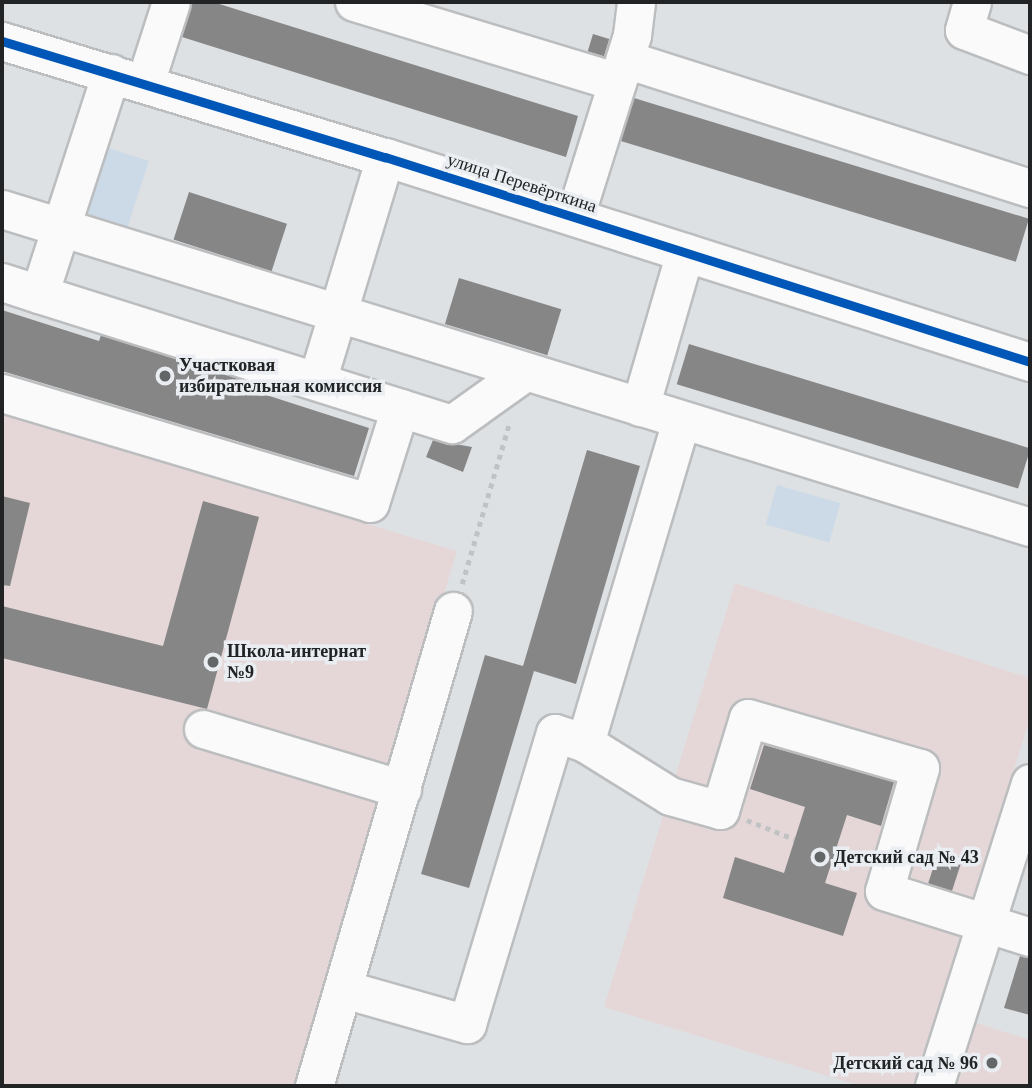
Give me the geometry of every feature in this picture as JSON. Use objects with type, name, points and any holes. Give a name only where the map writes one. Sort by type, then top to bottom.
[{"type":"street","points":[[39,295],[62,228],[128,78],[171,2]]},
{"type":"street","points":[[354,2],[621,70],[1030,188]]},
{"type":"street","points":[[575,216],[632,34],[636,2]]},
{"type":"street","points":[[972,2],[964,30],[1030,55]]},
{"type":"street","name":"улица Перевёрткина","points":[[2,41],[575,216],[1030,362]]},
{"type":"street","points":[[317,381],[385,157]]},
{"type":"street","points":[[2,209],[1030,527]]},
{"type":"street","points":[[640,407],[685,252]]},
{"type":"street","points":[[2,282],[452,424],[525,372]]},
{"type":"street","points":[[2,393],[370,503],[400,408]]},
{"type":"street","points":[[585,743],[681,421]]},
{"type":"street","points":[[314,1086],[453,611]]},
{"type":"street","points":[[344,989],[467,1024],[555,733],[585,743],[670,796],[720,810],[747,718],[920,768],[884,891],[1030,937]]},
{"type":"street","points":[[203,729],[401,789]]},
{"type":"street","points":[[934,1086],[986,923],[1017,871],[1030,783]]},
{"type":"path","points":[[453,611],[525,372]]},
{"type":"path","points":[[720,810],[794,839]]},
{"type":"shaded area","points":[[109,148],[149,161],[126,232],[86,219]]},
{"type":"shaded area","name":"Школа-интернат №9","points":[[2,414],[457,551],[295,1086],[2,1085]]},
{"type":"shaded area","points":[[777,485],[840,503],[829,543],[766,524]]},
{"type":"shaded area","name":"Детский сад № 43","points":[[735,583],[1030,678],[1030,717],[918,1086],[860,1086],[604,1007]]},
{"type":"shaded area","name":"Детский сад № 96","points":[[967,1020],[1030,1040],[1030,1086],[946,1086]]},
{"type":"building","points":[[191,2],[213,2],[578,116],[566,157],[182,37]]},
{"type":"building","points":[[593,34],[609,39],[604,56],[588,51]]},
{"type":"building","points":[[634,98],[1029,219],[1016,262],[621,141]]},
{"type":"building","points":[[189,192],[287,224],[272,271],[174,240]]},
{"type":"building","points":[[459,278],[561,309],[547,355],[445,324]]},
{"type":"building","points":[[2,310],[99,341],[101,335],[259,385],[257,392],[369,428],[354,476],[2,371]]},
{"type":"building","points":[[689,344],[1030,448],[1018,489],[677,384]]},
{"type":"building","points":[[433,440],[472,447],[463,472],[426,457]]},
{"type":"building","points":[[587,450],[640,466],[576,684],[534,671],[469,888],[421,874],[485,655],[523,666]]},
{"type":"building","points":[[2,496],[30,503],[10,586],[2,585]]},
{"type":"building","points":[[203,501],[259,517],[207,709],[2,658],[2,606],[163,646]]},
{"type":"building","points":[[764,745],[894,782],[881,826],[847,815],[825,883],[857,893],[843,936],[723,898],[735,857],[784,873],[805,807],[750,789]]},
{"type":"building","points":[[939,850],[963,858],[952,891],[928,883]]},
{"type":"building","points":[[1020,956],[1030,957],[1030,1015],[1004,1008]]},
{"type":"cycle path","points":[[2,41],[385,157],[1030,362]]},
{"type":"place","name":"Участковая избирательная комиссия","points":[[165,376]]},
{"type":"place","name":"Школа-интернат №9","points":[[213,662]]},
{"type":"place","name":"Детский сад № 43","points":[[820,857]]},
{"type":"place","name":"Детский сад № 96","points":[[992,1063]]}]
